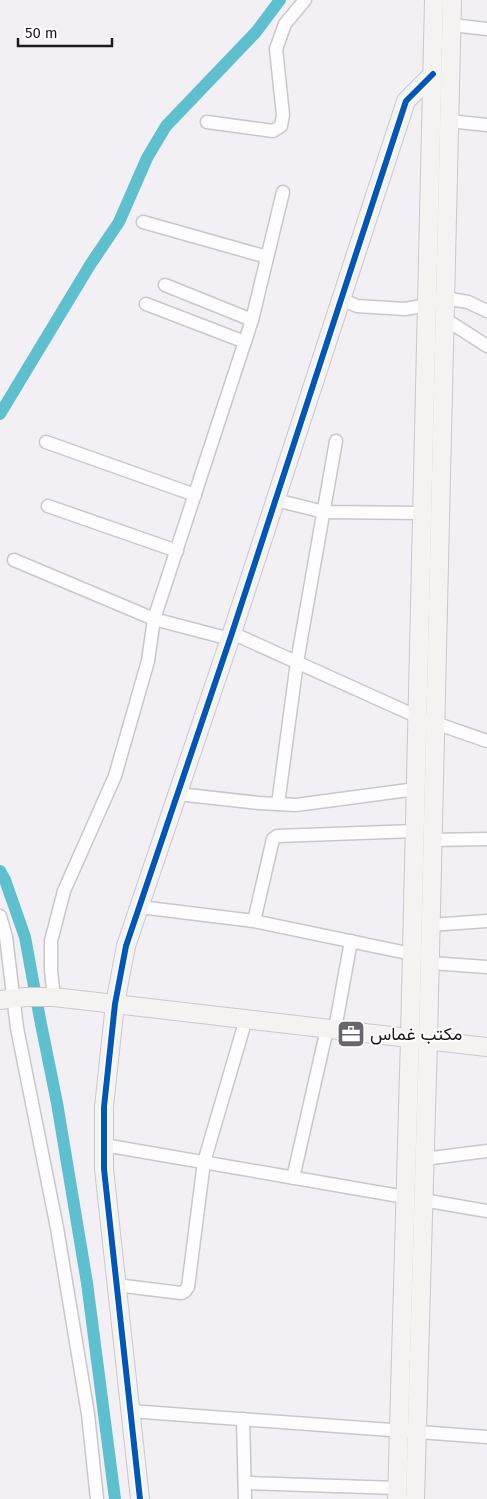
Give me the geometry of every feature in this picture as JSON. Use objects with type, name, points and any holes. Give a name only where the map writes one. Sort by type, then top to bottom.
[{"type":"street","points":[[207,122],[273,131],[281,126],[283,115],[276,49],[285,24],[305,0]]},
{"type":"street","points":[[245,1483],[397,1493],[418,717],[434,0]]},
{"type":"street","points":[[415,1499],[430,963],[452,0]]},
{"type":"street","points":[[452,25],[487,29]]},
{"type":"street","points":[[140,1499],[104,1169],[104,1107],[115,1004],[126,946],[231,636],[406,101],[433,74]]},
{"type":"street","points":[[449,121],[487,126]]},
{"type":"street","points":[[54,997],[50,971],[51,941],[64,891],[115,776],[148,661],[154,619],[252,320],[282,192]]},
{"type":"street","points":[[144,222],[267,258]]},
{"type":"street","points":[[165,284],[252,320]]},
{"type":"street","points":[[341,299],[356,306],[405,309],[427,306],[445,298],[468,302],[487,311]]},
{"type":"street","points":[[146,304],[245,342]]},
{"type":"street","points":[[445,319],[487,346]]},
{"type":"street","points":[[278,804],[297,662],[336,441]]},
{"type":"street","points":[[46,442],[195,495]]},
{"type":"street","points":[[276,500],[324,512],[422,514]]},
{"type":"street","points":[[48,506],[177,552]]},
{"type":"street","points":[[14,560],[154,619],[231,636],[297,662],[418,717],[487,741]]},
{"type":"street","points":[[178,794],[296,805],[416,789]]},
{"type":"street","points":[[254,921],[274,837],[415,831]]},
{"type":"street","points":[[432,840],[487,839]]},
{"type":"street","points":[[140,906],[254,921],[412,954]]},
{"type":"street","points":[[0,916],[6,936],[17,1028],[59,1238],[88,1414],[97,1499]]},
{"type":"street","points":[[430,925],[487,921]]},
{"type":"street","points":[[293,1178],[351,941]]},
{"type":"street","points":[[430,963],[487,967]]},
{"type":"street","points":[[13,998],[54,997],[487,1047]]},
{"type":"street","points":[[116,1285],[184,1292],[188,1287],[204,1162],[246,1019]]},
{"type":"street","points":[[104,1145],[405,1197]]},
{"type":"street","points":[[424,1159],[487,1151]]},
{"type":"street","points":[[423,1200],[487,1212]]},
{"type":"street","points":[[130,1411],[487,1437]]},
{"type":"street","points":[[243,1419],[245,1499]]},
{"type":"waterway","points":[[0,414],[90,265],[119,222],[147,158],[166,126],[256,32],[280,0]]},
{"type":"waterway","points":[[0,871],[25,937],[57,1103],[87,1283],[115,1499]]},
{"type":"cycle path","points":[[140,1499],[104,1169],[104,1107],[115,1004],[126,946],[232,633],[406,101],[433,74]]},
{"type":"place","name":"مكتب غماس","points":[[351,1034]]}]
